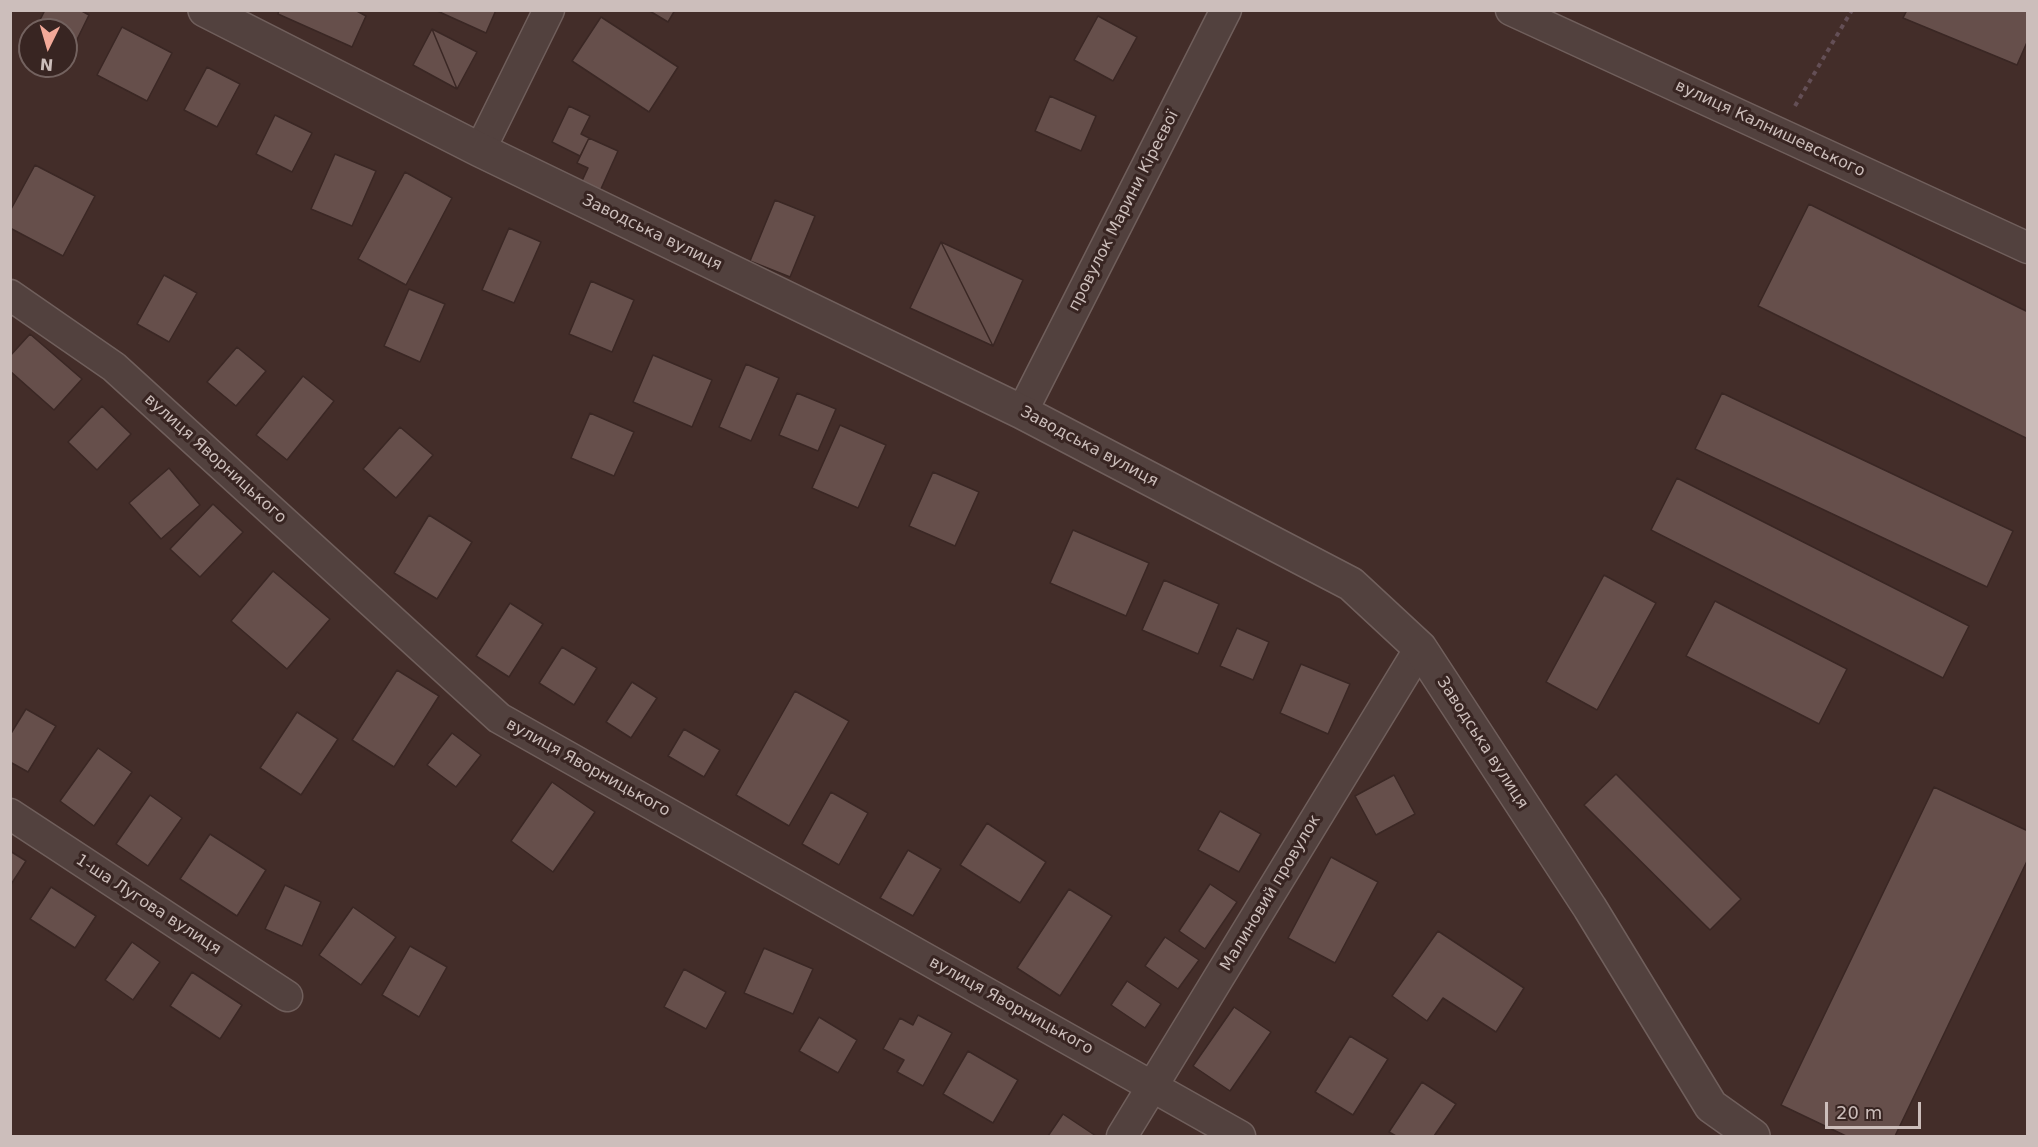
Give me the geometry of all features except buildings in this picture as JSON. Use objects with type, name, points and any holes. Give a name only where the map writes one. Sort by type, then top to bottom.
[{"type":"street","name":"Заводська вулиця","points":[[205,10],[480,150],[1022,412],[1351,584],[1419,648],[1590,908],[1711,1106],[1753,1137]]},
{"type":"street","points":[[480,150],[549,10]]},
{"type":"street","name":"провулок Марини Кіреєвої","points":[[1022,412],[1226,10]]},
{"type":"street","name":"вулиця Калнишевського","points":[[1511,10],[2028,248]]},
{"type":"street","name":"вулиця Яворницького","points":[[10,295],[114,367],[499,718],[1240,1137]]},
{"type":"street","name":"Малиновий провулок","points":[[1122,1137],[1419,648]]},
{"type":"street","name":"1-ша Лугова вулиця","points":[[10,814],[287,996]]},
{"type":"path","points":[[1780,133],[1852,10]]}]
